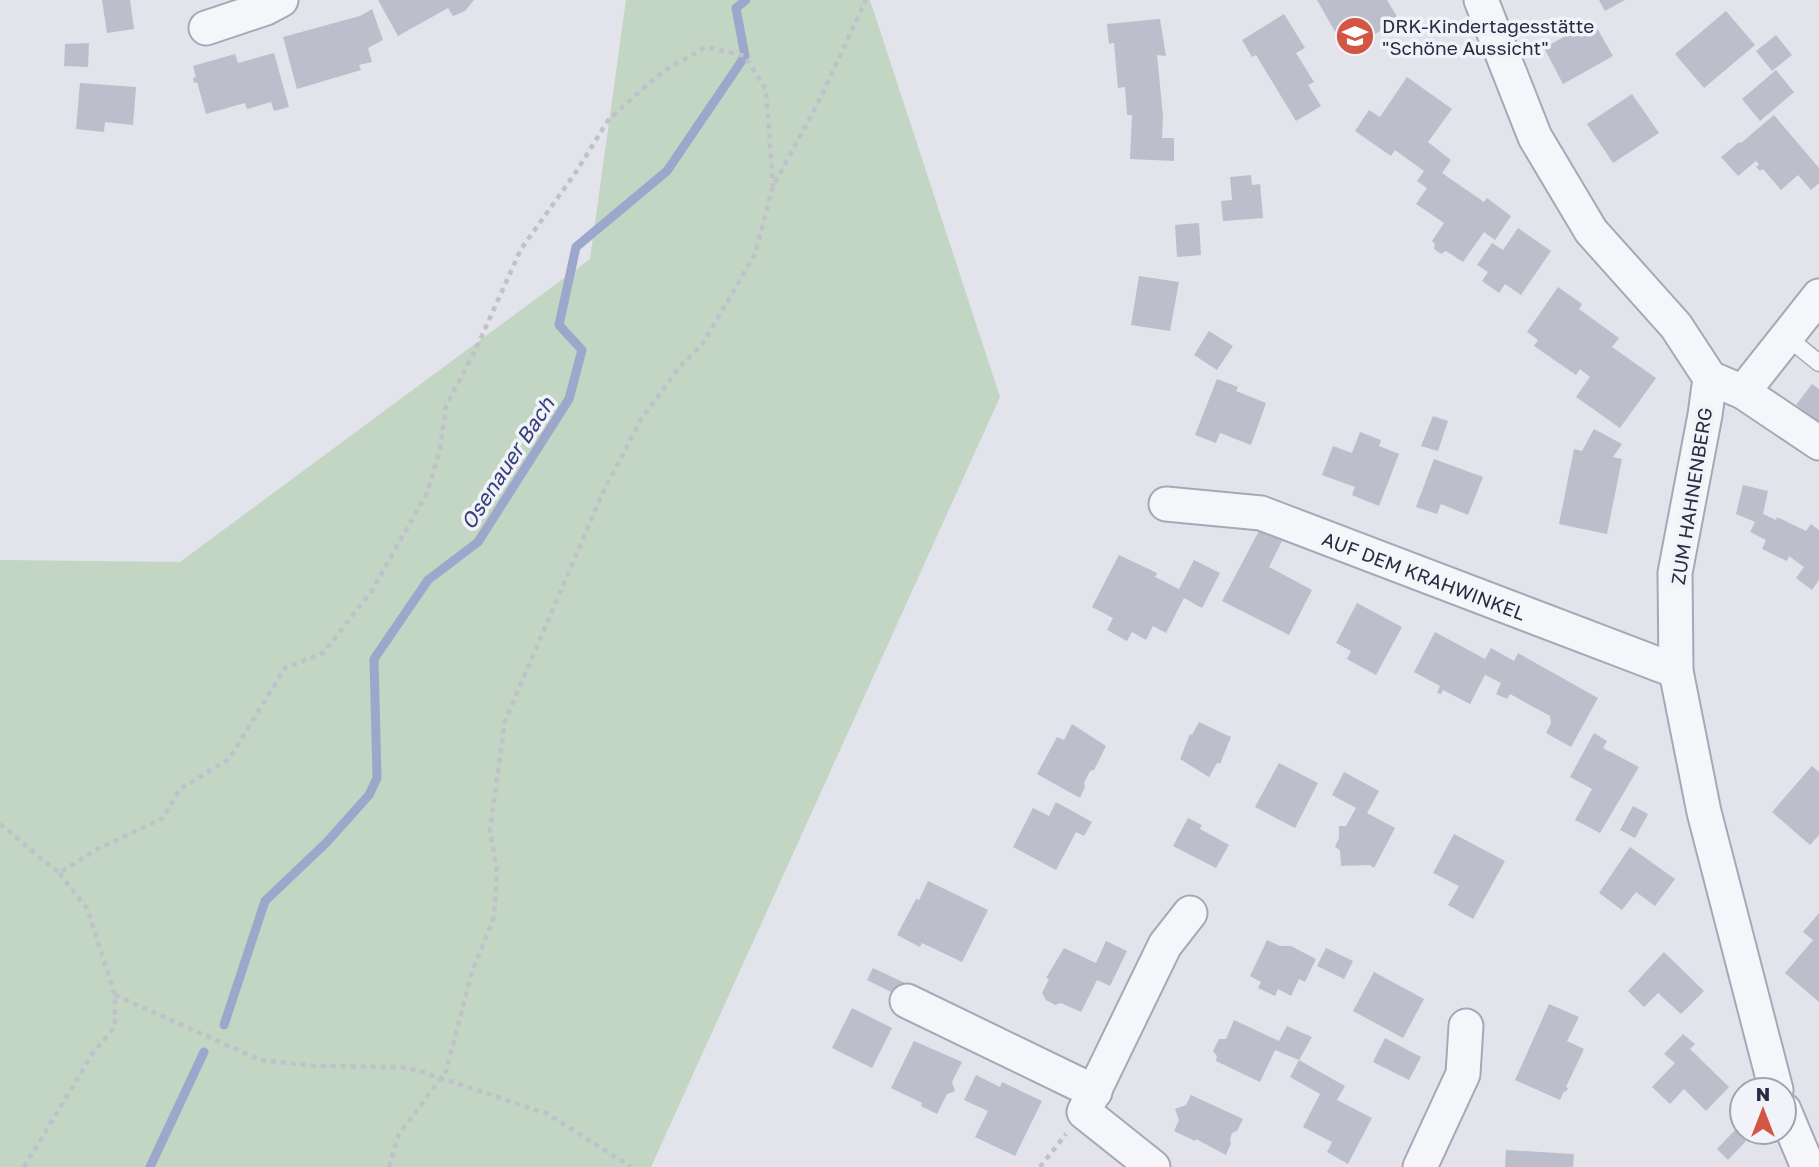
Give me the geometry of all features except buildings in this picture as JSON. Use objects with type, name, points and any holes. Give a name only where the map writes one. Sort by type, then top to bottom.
[{"type":"street","points":[[206,28],[281,0]]},
{"type":"street","points":[[1481,0],[1535,137],[1591,231],[1676,326],[1710,377],[1743,392],[1819,443]]},
{"type":"street","points":[[1743,392],[1819,296]]},
{"type":"street","name":"ZUM HAHNENBERG","points":[[1710,377],[1675,573],[1676,671],[1704,812],[1772,1076]]},
{"type":"street","name":"AUF DEM KRAHWINKEL","points":[[1166,504],[1261,513],[1676,671]]},
{"type":"street","points":[[1090,1102],[1165,945],[1190,913]]},
{"type":"street","points":[[907,1001],[1090,1102],[1153,1167]]},
{"type":"street","points":[[1420,1167],[1463,1074],[1466,1026]]},
{"type":"street","points":[[1798,1143],[1808,1167]]},
{"type":"lane","points":[[1787,337],[1819,363]]},
{"type":"path","points":[[389,1167],[399,1134],[446,1071],[472,972],[494,917],[497,872],[490,830],[505,722],[603,492],[640,421],[680,366],[702,345],[755,254],[773,186],[817,105],[866,0]]},
{"type":"path","points":[[59,873],[96,849],[163,818],[180,789],[229,759],[285,668],[323,653],[372,592],[427,493],[440,449],[446,406],[475,351],[521,249],[574,175],[609,119],[662,72],[706,47],[745,56],[766,90],[773,186]]},
{"type":"path","points":[[0,824],[59,873],[88,908],[115,995],[115,1027],[93,1053],[24,1167]]},
{"type":"path","points":[[115,995],[260,1060],[314,1066],[402,1067],[440,1078],[548,1115],[631,1167]]},
{"type":"path","points":[[1040,1167],[1090,1102]]},
{"type":"green space","points":[[626,0],[870,0],[1000,397],[651,1167],[0,1167],[0,560],[180,562],[590,259]]},
{"type":"waterway","name":"Osenauer Bach","points":[[224,1025],[265,901],[326,843],[369,795],[377,778],[374,659],[428,580],[478,542],[569,399],[582,350],[559,325],[576,247],[667,171],[745,56],[736,8],[746,0]]},
{"type":"waterway","name":"Osenauer Bach","points":[[150,1167],[204,1052]]},
{"type":"place","name":"DRK-Kindertagesstätte \"Schöne Aussicht\"","points":[[1355,36]]}]
